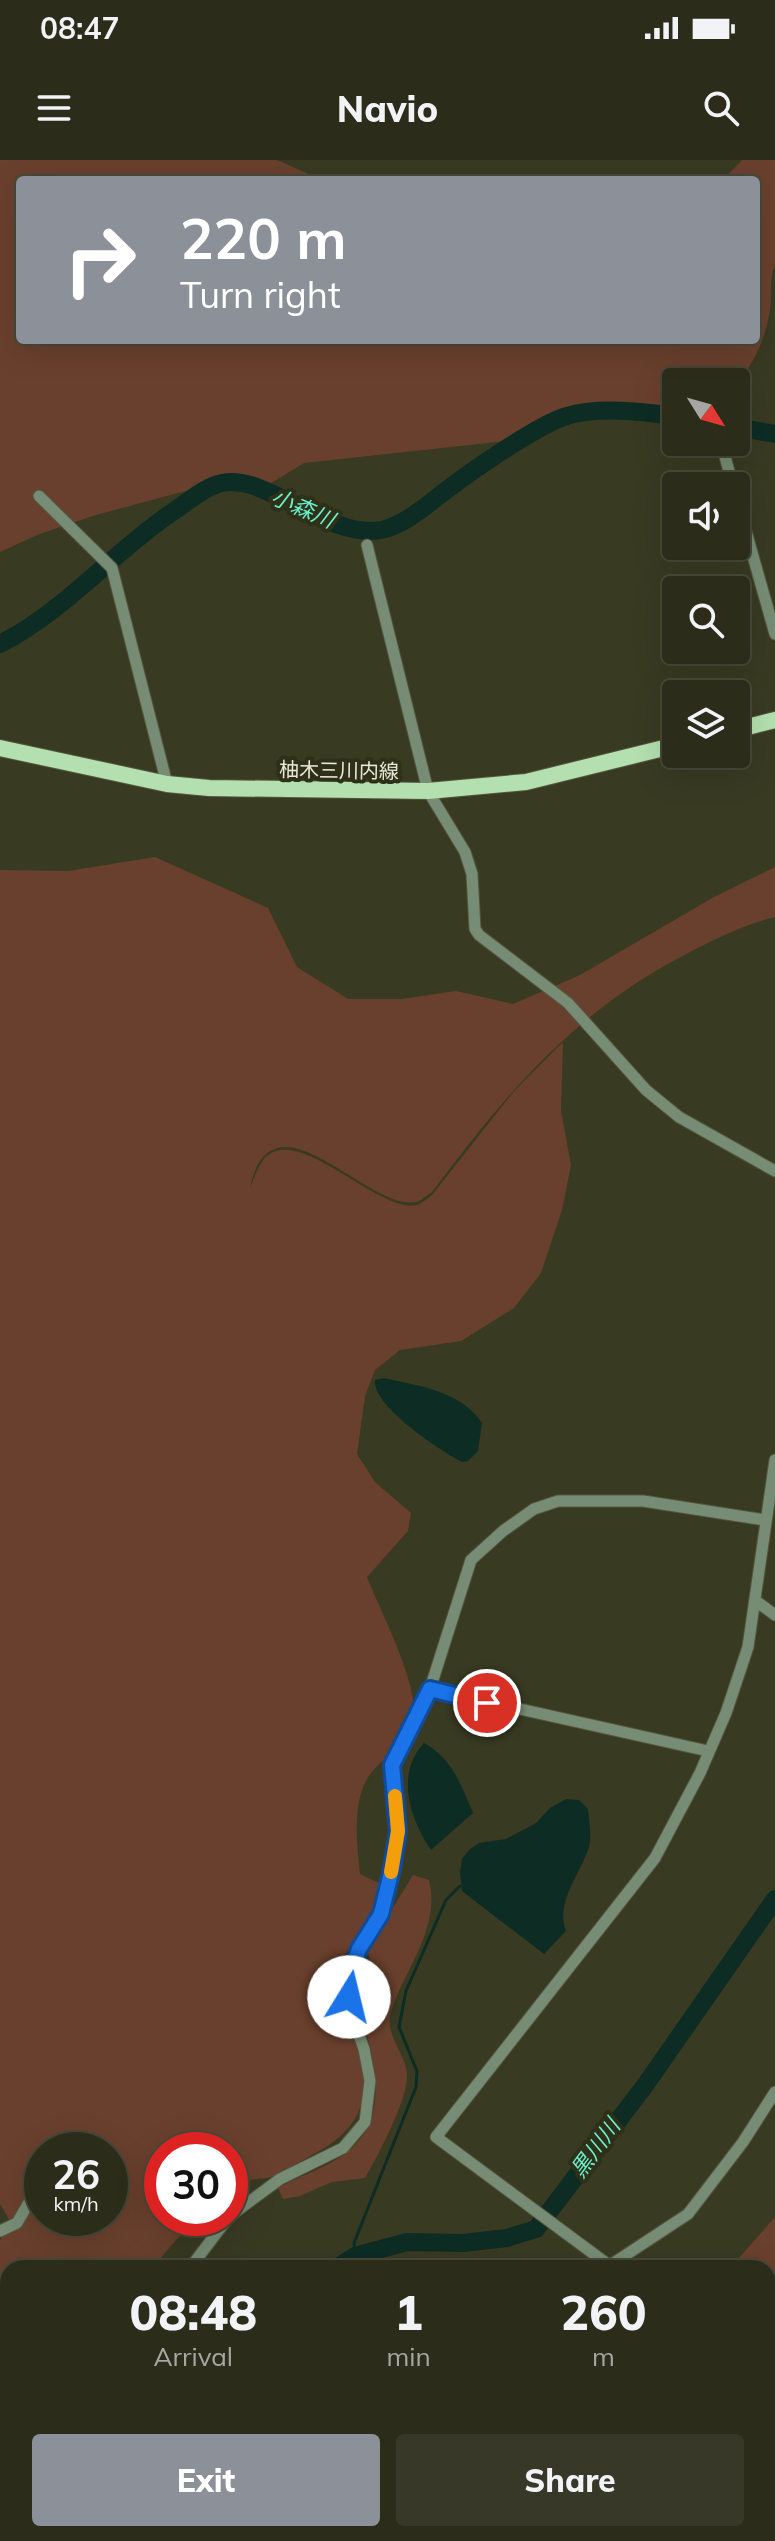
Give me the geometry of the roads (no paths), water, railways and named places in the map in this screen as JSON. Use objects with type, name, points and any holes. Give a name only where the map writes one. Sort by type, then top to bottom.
[{"type":"main road","points":[[750,726],[775,720]]},
{"type":"main road","name":"柚木三川内線","points":[[0,748],[167,784],[209,788],[428,791],[526,782],[662,748]]},
{"type":"street","points":[[39,496],[112,568],[167,784]]},
{"type":"street","points":[[367,545],[428,791],[465,852],[472,874],[475,929],[568,1003],[646,1090],[679,1117],[775,1171]]},
{"type":"street","points":[[750,546],[775,634]]},
{"type":"street","points":[[599,2260],[436,2137],[655,1858],[700,1773],[726,1713],[744,1660],[756,1601],[775,1460]]},
{"type":"street","points":[[248,2203],[280,2179],[343,2148],[365,2122],[370,2081],[364,2049],[350,2010],[351,1972],[359,1949],[381,1914],[392,1869],[398,1831],[392,1765],[430,1689],[471,1560],[503,1531],[534,1509],[558,1501],[643,1501],[765,1520]]},
{"type":"street","points":[[756,1601],[775,1615]]},
{"type":"street","points":[[430,1689],[708,1751]]},
{"type":"street","points":[[619,2260],[688,2214],[743,2142],[775,2092]]},
{"type":"street","points":[[0,2231],[17,2223],[24,2211]]},
{"type":"street","points":[[196,2260],[214,2236]]},
{"type":"water","points":[[384,1378],[425,1387],[463,1404],[482,1423],[478,1451],[468,1461],[462,1462],[409,1426],[384,1402],[377,1390],[375,1380]]},
{"type":"water","points":[[424,1743],[449,1764],[473,1813],[431,1850],[412,1811],[408,1782],[415,1755]]},
{"type":"water","points":[[566,1799],[579,1800],[588,1809],[590,1842],[566,1899],[566,1931],[544,1954],[462,1891],[460,1873],[462,1859],[479,1843],[506,1839],[536,1823],[550,1808]]},
{"type":"waterway","name":"小森川","points":[[0,644],[46,615],[152,527],[215,485],[233,482],[252,485],[337,525],[359,530],[381,530],[407,519],[489,460],[567,416],[607,411],[662,415]]},
{"type":"waterway","name":"小森川","points":[[750,430],[775,434]]},
{"type":"waterway","points":[[355,2256],[354,2243],[416,2087],[417,2071],[399,2027],[406,1991],[446,1900],[460,1886]]},
{"type":"waterway","name":"黒川川","points":[[349,2260],[407,2242],[463,2243],[507,2238],[536,2229],[646,2084],[775,1899]]}]
